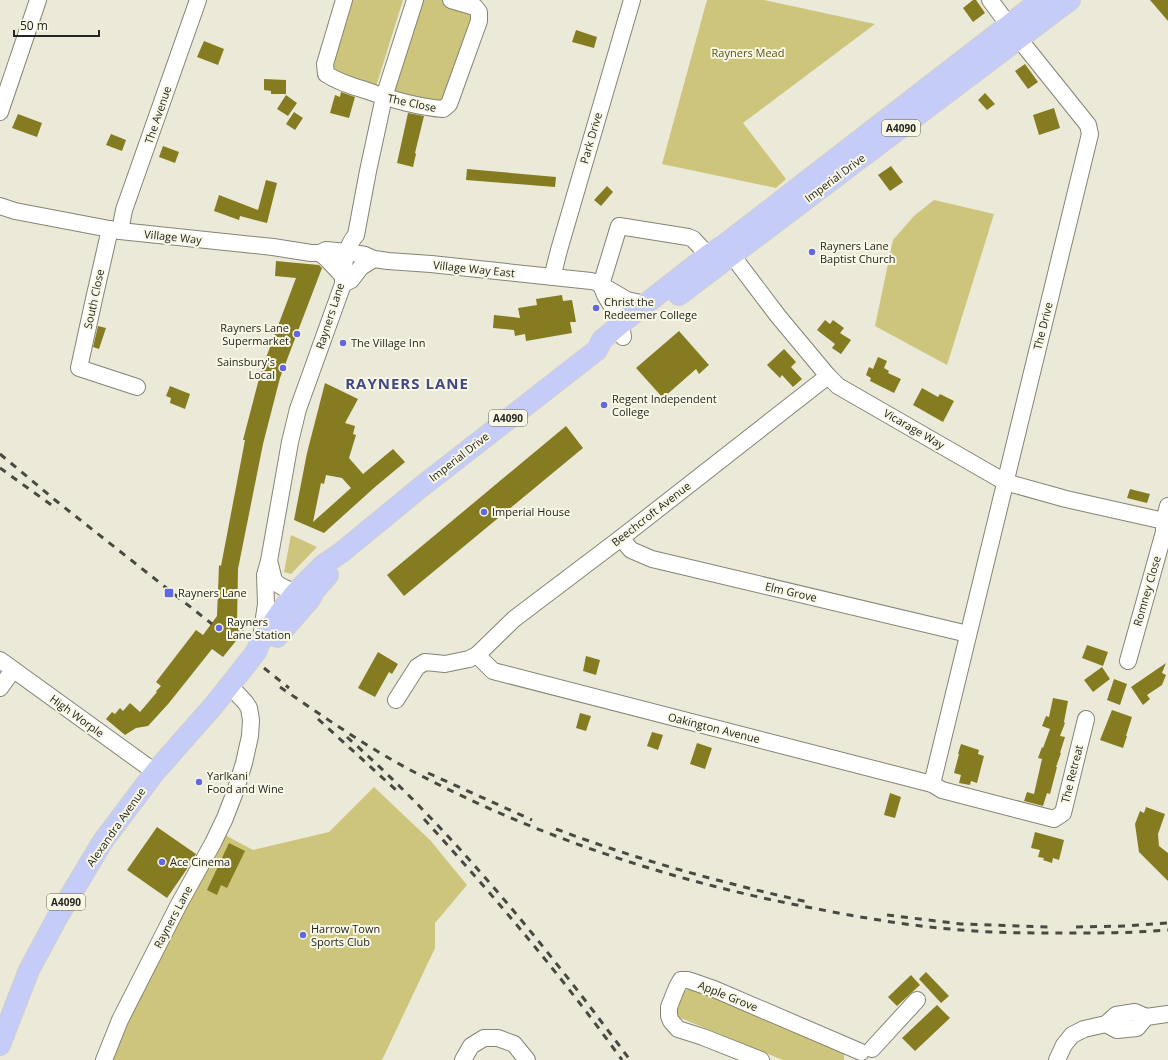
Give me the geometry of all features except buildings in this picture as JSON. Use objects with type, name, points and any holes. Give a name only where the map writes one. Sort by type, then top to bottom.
[{"type":"main road","name":"Imperial Drive","points":[[1014,32],[1041,0]]},
{"type":"main road","name":"Imperial Drive","points":[[284,629],[310,599],[305,591],[323,565],[342,552],[420,487],[597,350],[602,340],[622,330],[721,252],[1014,32],[1070,0]]},
{"type":"main road","name":"Imperial Drive","points":[[622,330],[645,304],[721,252]]},
{"type":"main road","name":"Alexandra Avenue","points":[[0,1045],[30,970],[57,918],[103,841],[155,772],[210,711],[230,686],[280,612],[305,591]]},
{"type":"main road","name":"Alexandra Avenue","points":[[258,646],[269,645],[284,629]]},
{"type":"street","points":[[0,112],[38,0]]},
{"type":"street","name":"The Avenue","points":[[115,230],[124,210],[198,0]]},
{"type":"street","name":"The Close","points":[[344,0],[325,64],[326,74],[335,80],[384,97],[430,108],[443,109],[448,104],[479,22],[479,12],[475,7],[451,0]]},
{"type":"street","name":"Rayners Lane","points":[[258,646],[266,604],[265,575],[269,561],[290,442],[298,409],[343,280],[350,241],[356,235],[384,97],[415,0]]},
{"type":"street","name":"Park Drive","points":[[553,277],[576,191],[632,0]]},
{"type":"street","name":"The Drive","points":[[932,784],[1090,134],[1088,125],[990,0]]},
{"type":"street","name":"Village Way","points":[[0,206],[15,211],[115,230],[320,253],[326,250],[347,252]]},
{"type":"street","name":"Vicarage Way","points":[[601,285],[618,226],[693,239],[721,252],[838,386],[1005,482],[1066,499],[1166,514]]},
{"type":"street","name":"South Close","points":[[115,230],[75,367],[137,387]]},
{"type":"street","points":[[320,253],[326,258],[343,280],[351,280],[369,257],[356,235]]},
{"type":"street","name":"Village Way East","points":[[347,252],[388,262],[431,264],[591,280],[627,300],[645,304]]},
{"type":"street","points":[[601,285],[605,295],[615,310],[622,330]]},
{"type":"street","name":"Beechcroft Avenue","points":[[477,655],[514,619],[621,538],[828,376]]},
{"type":"street","name":"Romney Close","points":[[1128,661],[1164,532],[1166,514]]},
{"type":"street","name":"Elm Grove","points":[[621,538],[631,550],[652,559],[968,634]]},
{"type":"street","name":"Rayners Lane","points":[[269,561],[273,577],[277,584],[305,591]]},
{"type":"street","points":[[396,700],[417,667],[425,662],[445,664],[469,659],[477,655]]},
{"type":"street","name":"Oakington Avenue","points":[[477,655],[493,671],[932,784],[942,790],[1001,806]]},
{"type":"street","name":"High Worple","points":[[0,660],[155,772]]},
{"type":"street","points":[[0,688],[14,670]]},
{"type":"street","name":"Rayners Lane","points":[[104,1060],[120,1020],[178,906],[219,830],[235,792],[244,763],[252,720],[249,708],[230,686]]},
{"type":"street","name":"The Retreat","points":[[1001,806],[1054,819],[1063,813],[1086,719]]},
{"type":"street","name":"Apple Grove","points":[[761,1060],[703,1037],[678,1029],[670,1021],[669,1007],[677,987],[682,980],[688,980],[714,989],[867,1055],[917,1000]]},
{"type":"street","points":[[1057,1060],[1064,1045],[1072,1035],[1084,1029],[1106,1024],[1117,1030],[1137,1028],[1146,1017],[1168,1014]]},
{"type":"street","points":[[463,1060],[471,1046],[484,1038],[498,1038],[514,1044],[527,1060]]},
{"type":"green space","points":[[344,0],[403,0],[374,93],[326,74]]},
{"type":"green space","points":[[420,0],[451,0],[475,7],[449,104],[389,98]]},
{"type":"green space","name":"Rayners Mead","points":[[707,0],[764,0],[875,24],[743,123],[786,179],[776,188],[662,164]]},
{"type":"green space","points":[[934,200],[994,214],[947,365],[875,326],[893,240],[914,216]]},
{"type":"green space","points":[[291,535],[317,547],[291,574],[284,572]]},
{"type":"green space","name":"Harrow Town Sports Club","points":[[374,787],[430,840],[467,885],[435,923],[435,948],[382,1060],[111,1060],[152,970],[225,835],[253,850],[329,832]]},
{"type":"green space","points":[[689,988],[841,1049],[844,1053],[844,1060],[783,1060],[678,1017],[676,1014],[684,992]]},
{"type":"railway","points":[[0,454],[55,500],[212,624]]},
{"type":"railway","points":[[0,468],[57,509]]},
{"type":"railway","points":[[264,668],[289,688]]},
{"type":"railway","points":[[280,687],[346,732],[381,753],[416,773],[462,796],[557,837],[656,870],[706,884],[826,911],[884,921],[942,928],[987,932],[1038,933],[1116,933],[1168,930]]},
{"type":"railway","points":[[318,719],[396,790]]},
{"type":"railway","points":[[347,737],[424,811],[497,891],[565,974],[630,1060]]},
{"type":"railway","points":[[428,773],[532,820]]},
{"type":"railway","points":[[424,819],[526,936],[575,997],[622,1060]]},
{"type":"railway","points":[[556,829],[618,851],[680,870],[808,902]]},
{"type":"railway","points":[[887,915],[961,924],[1048,927]]},
{"type":"railway","points":[[1076,927],[1168,923]]},
{"type":"place","name":"Rayners Lane Baptist Church","points":[[812,252]]},
{"type":"place","name":"Christ the Redeemer College","points":[[596,308]]},
{"type":"place","name":"Rayners Lane Supermarket","points":[[297,334]]},
{"type":"place","name":"The Village Inn","points":[[343,343]]},
{"type":"place","name":"Sainsbury's Local","points":[[283,368]]},
{"type":"place","name":"Regent Independent College","points":[[604,405]]},
{"type":"place","name":"Imperial House","points":[[484,512]]},
{"type":"place","name":"Rayners Lane","points":[[169,593]]},
{"type":"place","name":"Rayners Lane Station","points":[[219,628]]},
{"type":"place","name":"Yarlkani Food and Wine","points":[[199,782]]},
{"type":"place","name":"Ace Cinema","points":[[162,862]]},
{"type":"place","name":"Harrow Town Sports Club","points":[[303,935]]},
{"type":"district","name":"RAYNERS LANE","points":[[407,384]]}]
